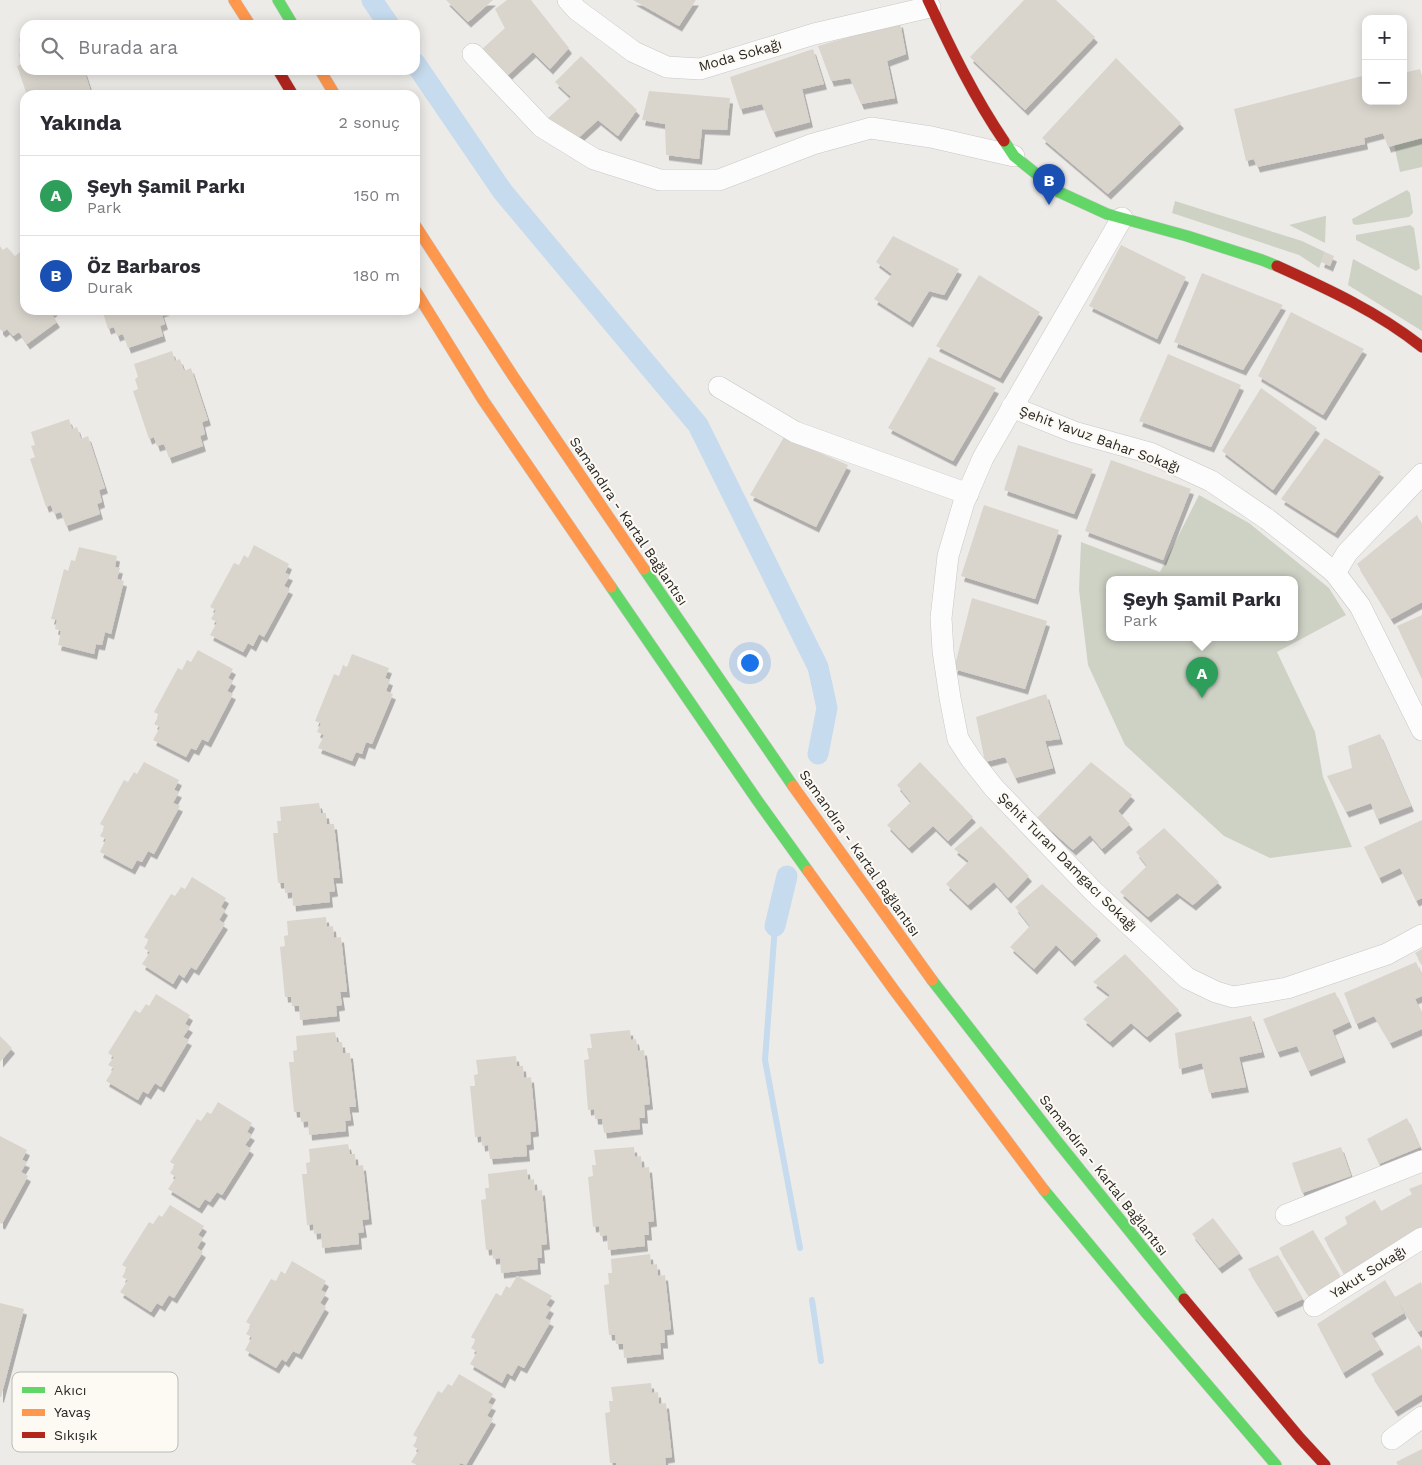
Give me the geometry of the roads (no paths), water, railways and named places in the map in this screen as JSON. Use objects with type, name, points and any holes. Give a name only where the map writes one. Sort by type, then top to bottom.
[{"type":"main road","points":[[234,0],[247,20]]},
{"type":"main road","points":[[278,0],[290,20]]},
{"type":"main road","points":[[929,4],[985,113],[1014,156],[1059,192],[1106,214],[1187,236],[1270,264],[1333,291],[1399,329],[1422,348]]},
{"type":"main road","points":[[281,75],[291,90]]},
{"type":"main road","points":[[323,75],[332,90]]},
{"type":"main road","name":"Samandıra - Kartal Bağlantısı","points":[[420,233],[513,376],[764,746],[925,971],[1168,1280],[1300,1438],[1325,1465]]},
{"type":"main road","points":[[420,298],[483,400],[752,792],[894,990],[1042,1187],[1276,1465]]},
{"type":"street","name":"Moda Sokağı","points":[[577,3],[634,52],[667,67],[700,69],[814,34],[929,4]]},
{"type":"street","points":[[473,54],[542,128],[594,160],[660,180],[719,180],[813,144],[871,128],[931,137],[1014,156]]},
{"type":"street","name":"Şehit Turan Damgacı Sokağı","points":[[1122,218],[983,458],[968,494],[948,556],[941,618],[948,688],[958,740],[994,788],[1093,891],[1188,978],[1216,992],[1233,997],[1287,988],[1387,954],[1422,935]]},
{"type":"street","points":[[719,387],[795,432],[968,494]]},
{"type":"street","name":"Şehit Yavuz Bahar Sokağı","points":[[1012,407],[1074,432],[1150,454],[1211,481],[1267,519],[1335,573],[1360,606],[1422,730]]},
{"type":"street","points":[[1335,573],[1347,553],[1422,474]]},
{"type":"street","points":[[1286,1215],[1422,1161]]},
{"type":"street","name":"Yakut Sokağı","points":[[1314,1306],[1422,1238]]},
{"type":"street","points":[[1392,1439],[1422,1418]]},
{"type":"waterway","points":[[372,0],[386,20]]},
{"type":"waterway","points":[[420,70],[503,192],[698,425],[818,667],[827,708],[818,754]]},
{"type":"waterway","points":[[775,926],[787,876]]},
{"type":"waterway","points":[[775,926],[765,1060],[800,1248]]},
{"type":"waterway","points":[[812,1300],[821,1361]]},
{"type":"place","name":"Öz Barbaros","points":[[1049,205]]},
{"type":"place","name":"Şeyh Şamil Parkı","points":[[1202,698]]}]
